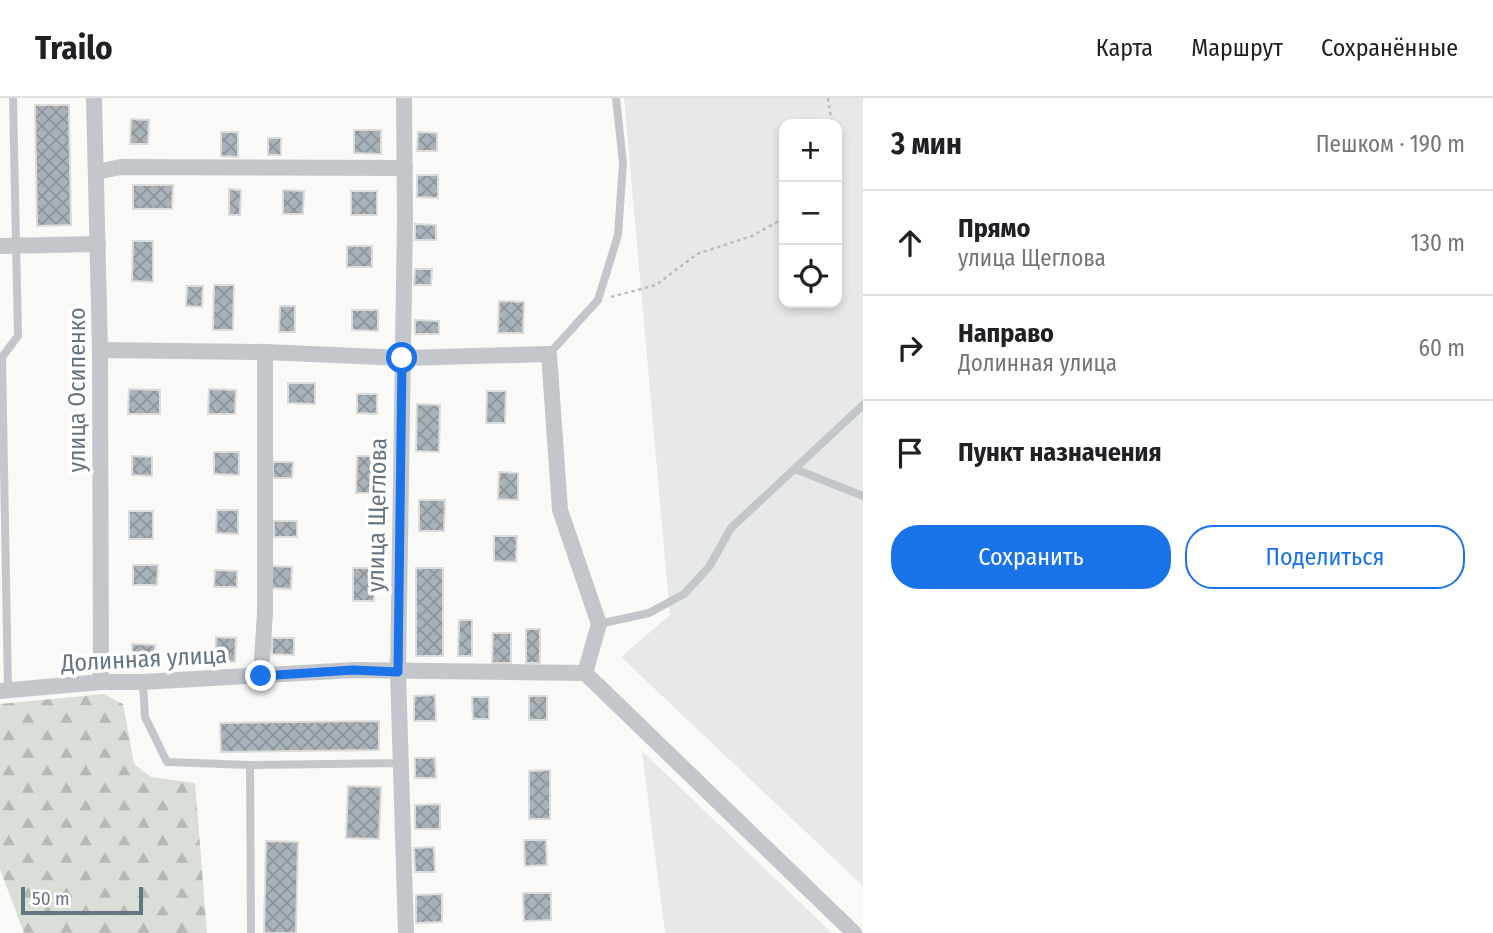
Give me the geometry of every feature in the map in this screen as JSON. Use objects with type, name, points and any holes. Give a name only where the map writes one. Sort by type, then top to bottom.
[{"type":"street","name":"улица Осипенко","points":[[94,98],[100,350],[101,682]]},
{"type":"street","name":"улица Щеглова","points":[[404,98],[398,672],[406,933]]},
{"type":"street","points":[[96,172],[121,167],[405,168]]},
{"type":"street","points":[[8,246],[98,244]]},
{"type":"street","points":[[100,350],[265,352],[402,358],[549,354],[560,510],[599,624],[584,673],[854,933]]},
{"type":"street","points":[[261,676],[265,598],[265,352]]},
{"type":"street","name":"Долинная улица","points":[[4,691],[101,682],[353,670],[584,673]]},
{"type":"lane","points":[[4,691],[2,357],[18,336],[8,246],[13,98]]},
{"type":"lane","points":[[549,354],[597,300],[618,235],[622,163],[616,98]]},
{"type":"lane","points":[[599,624],[649,613],[684,594],[709,567],[731,528],[863,405]]},
{"type":"lane","points":[[795,468],[863,496]]},
{"type":"lane","points":[[143,682],[145,717],[167,762],[250,765],[401,762]]},
{"type":"lane","points":[[250,765],[251,933]]},
{"type":"path","points":[[828,98],[831,119]]},
{"type":"path","points":[[597,300],[656,285],[697,254],[752,236],[779,221]]},
{"type":"shaded area","points":[[624,98],[863,98],[863,886],[621,657],[670,615]]},
{"type":"shaded area","points":[[642,751],[832,933],[665,933]]},
{"type":"green space","points":[[104,694],[123,704],[134,764],[151,777],[195,783],[207,933],[24,933],[0,869],[0,704]]},
{"type":"building","points":[[35,105],[69,105],[71,225],[37,226]]},
{"type":"building","points":[[131,119],[149,120],[148,144],[130,144]]},
{"type":"building","points":[[354,130],[381,130],[381,154],[354,153]]},
{"type":"building","points":[[221,132],[238,132],[238,157],[221,156]]},
{"type":"building","points":[[418,132],[437,133],[437,151],[417,151]]},
{"type":"building","points":[[268,138],[281,138],[281,155],[268,155]]},
{"type":"building","points":[[417,175],[438,175],[438,198],[417,197]]},
{"type":"building","points":[[133,185],[173,185],[172,209],[133,209]]},
{"type":"building","points":[[229,189],[241,190],[240,215],[229,215]]},
{"type":"building","points":[[283,190],[304,191],[303,214],[283,214]]},
{"type":"building","points":[[351,191],[377,191],[377,215],[351,215]]},
{"type":"building","points":[[415,224],[436,225],[436,240],[415,240]]},
{"type":"building","points":[[133,241],[153,241],[153,282],[132,281]]},
{"type":"building","points":[[347,246],[372,246],[372,267],[347,267]]},
{"type":"building","points":[[415,269],[432,269],[431,285],[414,285]]},
{"type":"building","points":[[214,285],[234,285],[233,330],[213,330]]},
{"type":"building","points":[[187,286],[203,286],[202,307],[186,306]]},
{"type":"building","points":[[499,301],[524,302],[523,333],[498,333]]},
{"type":"building","points":[[280,306],[295,306],[295,332],[279,332]]},
{"type":"building","points":[[352,310],[378,310],[378,331],[352,330]]},
{"type":"building","points":[[415,320],[439,321],[439,334],[415,334]]},
{"type":"building","points":[[288,383],[315,383],[315,404],[288,403]]},
{"type":"building","points":[[129,389],[160,390],[160,414],[128,414]]},
{"type":"building","points":[[209,389],[236,390],[235,414],[208,414]]},
{"type":"building","points":[[487,391],[506,391],[505,423],[486,423]]},
{"type":"building","points":[[357,394],[377,394],[377,414],[357,413]]},
{"type":"building","points":[[417,404],[440,405],[439,452],[416,451]]},
{"type":"building","points":[[214,452],[239,452],[239,475],[214,474]]},
{"type":"building","points":[[132,456],[152,457],[152,476],[132,475]]},
{"type":"building","points":[[357,456],[379,456],[378,493],[356,493]]},
{"type":"building","points":[[273,462],[293,462],[292,478],[273,478]]},
{"type":"building","points":[[499,472],[518,473],[518,500],[498,499]]},
{"type":"building","points":[[419,500],[445,500],[444,531],[419,531]]},
{"type":"building","points":[[217,510],[238,510],[238,534],[216,533]]},
{"type":"building","points":[[129,511],[153,511],[153,539],[129,539]]},
{"type":"building","points":[[274,521],[297,521],[297,537],[274,537]]},
{"type":"building","points":[[494,536],[517,536],[516,562],[494,561]]},
{"type":"building","points":[[133,565],[158,565],[157,585],[133,585]]},
{"type":"building","points":[[272,566],[292,567],[291,589],[272,588]]},
{"type":"building","points":[[353,568],[374,568],[374,601],[353,601]]},
{"type":"building","points":[[416,568],[443,568],[443,656],[416,656]]},
{"type":"building","points":[[215,570],[237,571],[237,587],[214,587]]},
{"type":"building","points":[[459,620],[472,620],[472,656],[458,656]]},
{"type":"building","points":[[526,629],[540,629],[540,663],[526,663]]},
{"type":"building","points":[[493,633],[511,633],[511,663],[492,663]]},
{"type":"building","points":[[216,637],[236,638],[235,662],[215,661]]},
{"type":"building","points":[[272,638],[294,638],[294,655],[272,654]]},
{"type":"building","points":[[132,644],[155,645],[155,662],[132,662]]},
{"type":"building","points":[[435,695],[436,721],[414,721],[414,696]]},
{"type":"building","points":[[529,696],[547,696],[547,720],[529,720]]},
{"type":"building","points":[[472,697],[489,697],[489,719],[473,719]]},
{"type":"building","points":[[379,721],[379,750],[221,752],[220,723]]},
{"type":"building","points":[[415,758],[435,758],[436,778],[415,778]]},
{"type":"building","points":[[550,770],[550,819],[529,819],[529,771]]},
{"type":"building","points":[[348,786],[381,787],[379,839],[346,838]]},
{"type":"building","points":[[440,804],[440,829],[415,829],[415,805]]},
{"type":"building","points":[[524,840],[546,840],[547,865],[525,866]]},
{"type":"building","points":[[266,841],[298,842],[296,933],[264,933]]},
{"type":"building","points":[[434,847],[435,872],[415,872],[414,848]]},
{"type":"building","points":[[523,893],[551,893],[551,920],[524,921]]},
{"type":"building","points":[[442,894],[442,922],[416,923],[416,895]]},
{"type":"route","points":[[261,676],[353,670],[398,672],[402,358]]}]
